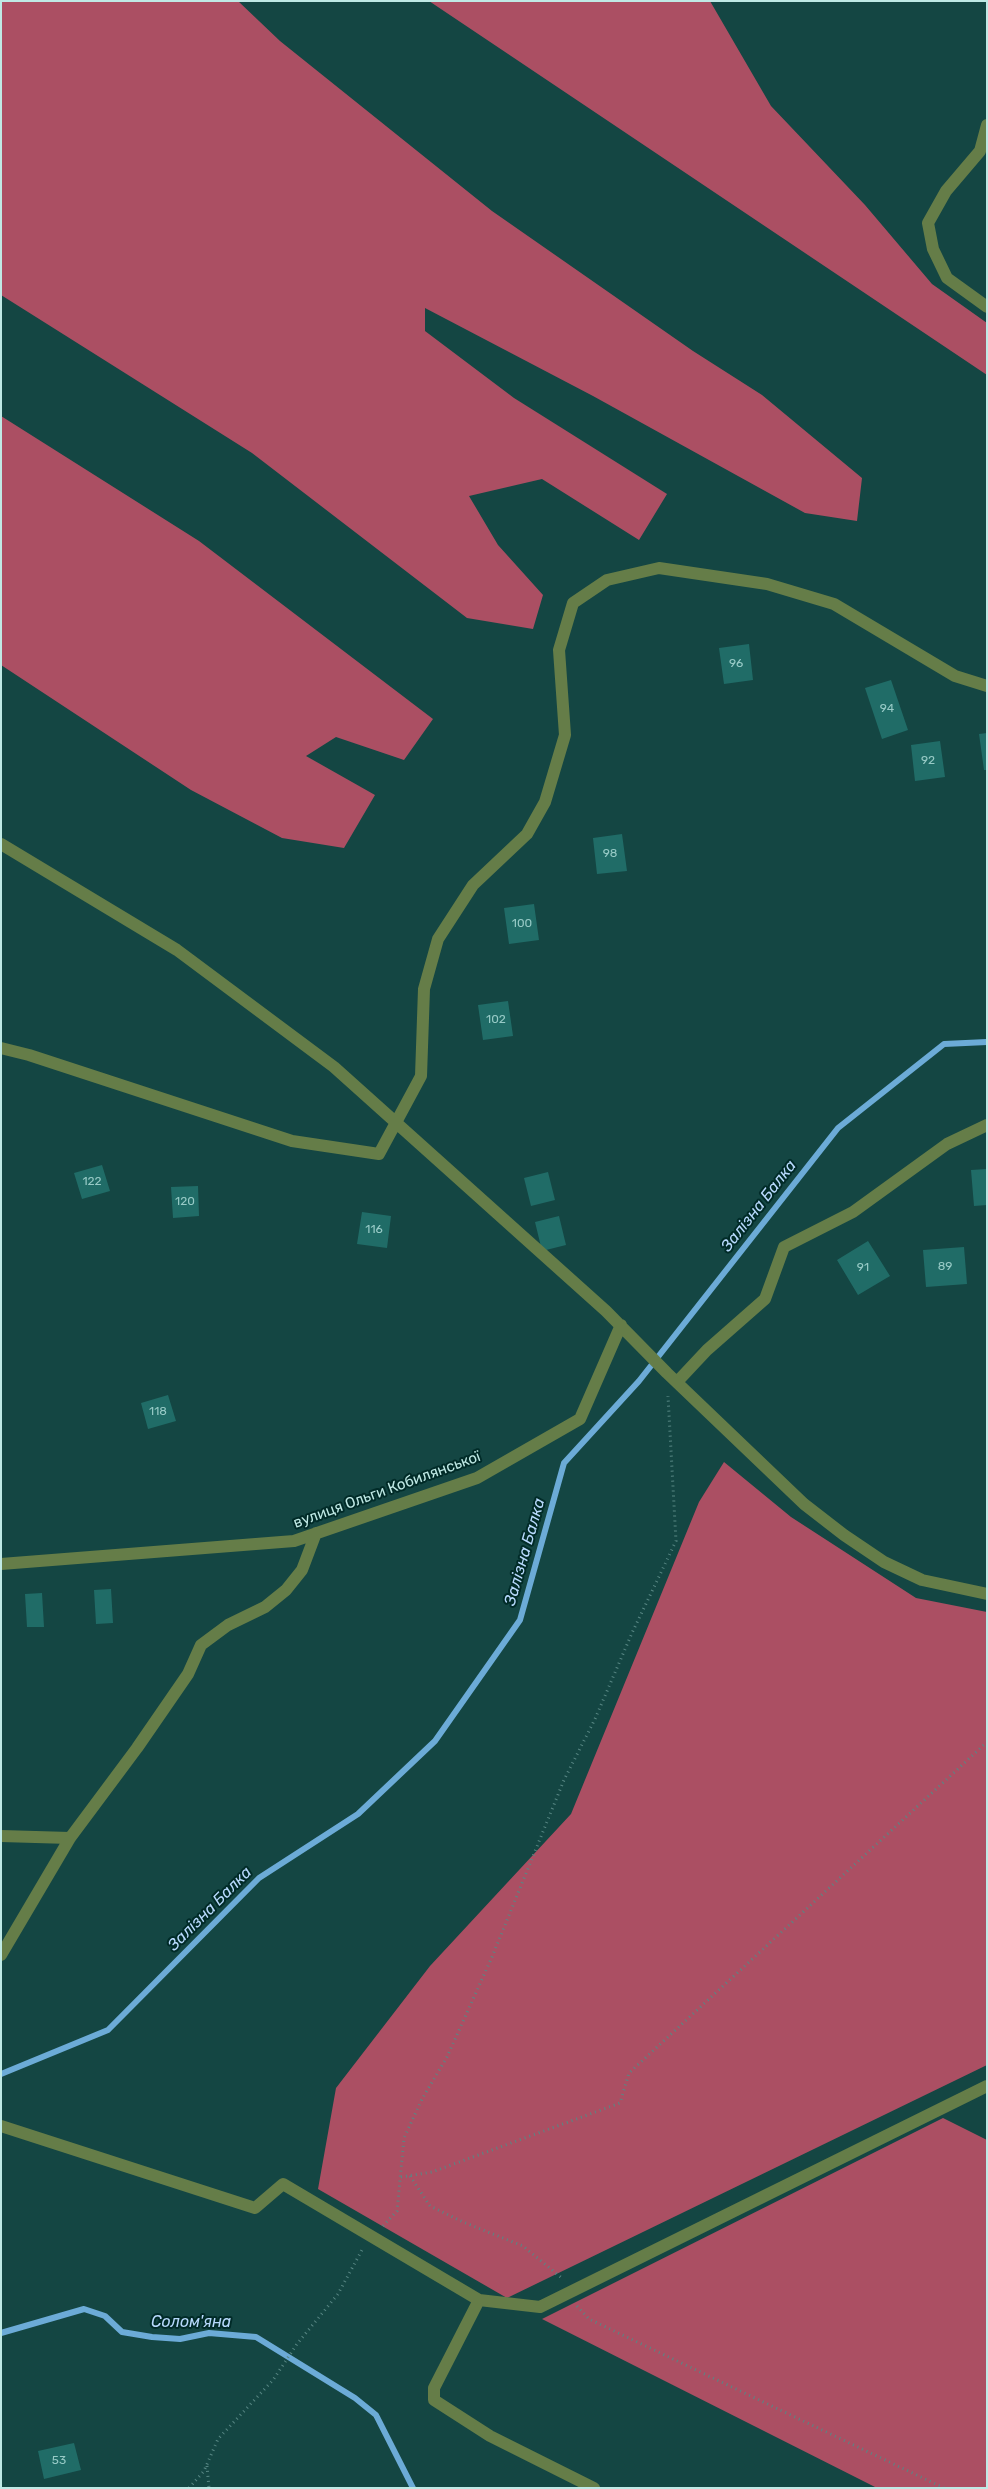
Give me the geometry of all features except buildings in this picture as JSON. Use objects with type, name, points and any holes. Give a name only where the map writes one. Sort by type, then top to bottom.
[{"type":"street","points":[[987,125],[980,151],[946,191],[928,223],[933,249],[947,278],[987,307]]},
{"type":"street","points":[[1,1048],[29,1055],[292,1141],[379,1154],[421,1076],[424,989],[438,939],[474,885],[527,834],[545,802],[565,735],[559,650],[574,603],[607,580],[659,568],[767,584],[834,604],[955,676],[987,686]]},
{"type":"street","points":[[1,844],[177,950],[334,1067],[623,1327],[676,1382],[804,1504],[884,1562],[922,1580],[987,1594]]},
{"type":"street","points":[[676,1382],[707,1350],[765,1299],[784,1246],[853,1212],[947,1144],[987,1125]]},
{"type":"street","name":"вулиця Ольги Кобилянської","points":[[1,1564],[294,1541],[477,1478],[580,1419],[623,1327]]},
{"type":"street","points":[[1,1955],[70,1838],[137,1748],[188,1674],[201,1646],[228,1625],[265,1607],[286,1590],[302,1570],[316,1533]]},
{"type":"street","points":[[1,1836],[70,1838]]},
{"type":"street","points":[[1,2126],[255,2208],[283,2184],[479,2300],[540,2307],[987,2086]]},
{"type":"street","points":[[479,2300],[434,2388],[434,2400],[490,2436],[594,2488]]},
{"type":"path","points":[[189,2488],[207,2465],[218,2438],[247,2410],[279,2370],[338,2294],[354,2262],[372,2237],[397,2211],[404,2138],[422,2098],[447,2057],[492,1957],[564,1780],[595,1718],[632,1633],[676,1541],[666,1372]]},
{"type":"path","points":[[400,2177],[432,2172],[620,2103],[629,2073],[987,1742]]},
{"type":"path","points":[[410,2176],[430,2206],[463,2222],[522,2246],[554,2270],[568,2285],[574,2303],[589,2319],[944,2488]]},
{"type":"path","points":[[207,2465],[209,2488]]},
{"type":"shaded area","points":[[1,1],[238,1],[280,41],[492,211],[693,351],[762,395],[862,478],[857,521],[805,513],[593,396],[425,308],[425,331],[514,398],[667,494],[639,540],[542,479],[469,496],[498,545],[543,595],[533,629],[467,618],[252,453],[1,295]]},
{"type":"shaded area","points":[[429,1],[710,1],[771,106],[865,205],[932,284],[987,323],[987,375]]},
{"type":"shaded area","points":[[1,416],[199,541],[433,719],[404,760],[336,737],[306,756],[375,795],[344,848],[282,838],[191,790],[1,665]]},
{"type":"shaded area","points":[[724,1462],[791,1517],[916,1598],[987,1612],[987,2065],[507,2298],[318,2189],[336,2088],[430,1966],[571,1814],[699,1502]]},
{"type":"shaded area","points":[[943,2118],[987,2140],[987,2488],[877,2488],[542,2319]]},
{"type":"waterway","name":"Залізна Балка","points":[[1,2074],[108,2030],[259,1878],[358,1814],[435,1741],[520,1620],[564,1463],[639,1381],[838,1128],[944,1044],[987,1042]]},
{"type":"waterway","name":"Солом'яна","points":[[1,2333],[84,2309],[105,2316],[122,2332],[152,2337],[180,2339],[209,2333],[256,2337],[355,2398],[376,2415],[413,2488]]}]
